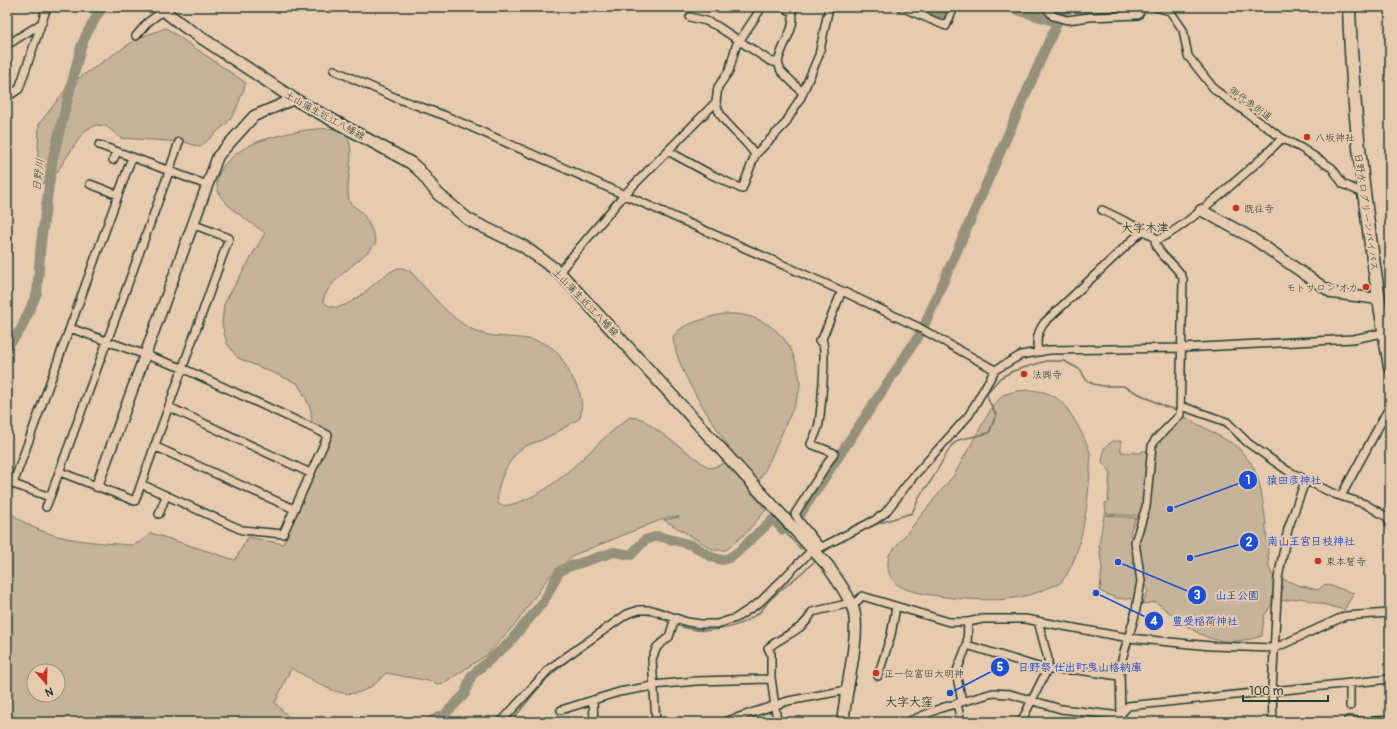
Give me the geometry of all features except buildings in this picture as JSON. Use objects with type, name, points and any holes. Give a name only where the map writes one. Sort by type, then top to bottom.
[{"type":"highway","name":"日野水口グリーンバイパス","points":[[1349,10],[1354,104],[1363,194],[1390,367]]},
{"type":"main road","name":"土山蒲生近江八幡線","points":[[161,9],[185,27],[294,99],[411,163],[419,170],[438,194],[469,220],[523,246],[559,272],[817,550],[852,604],[855,624],[843,722]]},
{"type":"street","points":[[7,97],[19,89],[47,7]]},
{"type":"street","points":[[755,155],[745,140],[721,116],[716,102],[718,87],[729,71],[738,41],[762,7]]},
{"type":"street","points":[[783,7],[792,12],[792,22],[779,54],[778,63],[781,71],[803,92]]},
{"type":"street","points":[[668,151],[716,178],[742,189],[755,155],[784,124],[803,92],[819,55],[829,7]]},
{"type":"street","points":[[901,7],[946,26],[954,7]]},
{"type":"street","points":[[1046,7],[1050,13],[1059,19],[1135,16],[1140,13],[1143,7]]},
{"type":"street","name":"御代参街道","points":[[1155,7],[1170,11],[1183,30],[1188,56],[1215,90],[1282,138],[1332,168],[1343,184],[1363,194]]},
{"type":"street","points":[[136,36],[161,9]]},
{"type":"street","points":[[690,17],[712,23],[770,61],[778,63]]},
{"type":"street","points":[[7,45],[42,23]]},
{"type":"street","points":[[334,70],[396,98],[446,116],[842,291],[918,327],[995,370]]},
{"type":"street","points":[[97,486],[192,224],[221,152],[254,116],[294,99]]},
{"type":"street","points":[[559,272],[624,194],[716,102]]},
{"type":"street","points":[[1155,239],[1163,238],[1170,234],[1201,210],[1282,138]]},
{"type":"street","points":[[46,507],[179,142]]},
{"type":"street","points":[[99,144],[207,185]]},
{"type":"street","points":[[113,160],[117,152]]},
{"type":"street","points":[[50,497],[13,484],[132,157]]},
{"type":"street","points":[[90,184],[118,195]]},
{"type":"street","points":[[1102,210],[1142,230],[1155,239],[1156,244],[1167,259],[1178,269],[1183,279],[1180,409],[1176,422],[1155,440],[1152,446],[1146,507],[1135,542],[1141,581],[1135,615],[1120,666],[1121,717]]},
{"type":"street","points":[[1201,210],[1252,238],[1332,292],[1379,299]]},
{"type":"street","points":[[60,472],[134,501],[229,238],[192,224]]},
{"type":"street","points":[[1038,352],[1036,342],[1038,334],[1044,323],[1142,230]]},
{"type":"street","points":[[817,550],[795,514],[834,453],[811,444],[819,423],[824,346],[820,340],[842,291]]},
{"type":"street","points":[[70,328],[182,368],[328,436],[283,534],[242,530],[140,484]]},
{"type":"street","points":[[501,722],[550,668],[619,618],[632,612],[646,610],[658,611],[674,622],[717,624],[736,618],[760,602],[817,550],[875,520],[885,513],[913,477],[968,415],[995,370],[1016,357],[1049,350],[1182,348],[1353,339],[1378,334]]},
{"type":"street","points":[[1341,496],[1390,406]]},
{"type":"street","points":[[169,407],[310,473]]},
{"type":"street","points":[[1180,409],[1227,422],[1254,448],[1288,471],[1341,496],[1365,504],[1388,521]]},
{"type":"street","points":[[154,446],[294,509]]},
{"type":"street","points":[[1273,722],[1272,690],[1277,588],[1283,549],[1288,529],[1303,487],[1308,481]]},
{"type":"street","points":[[159,514],[166,496]]},
{"type":"street","points":[[777,722],[773,705],[771,654],[768,648],[809,621],[812,612],[852,604],[862,596],[949,622],[968,622],[983,619],[1025,619],[1129,638],[1211,646],[1275,648],[1345,616],[1390,613]]},
{"type":"street","points":[[878,676],[891,635],[896,607]]},
{"type":"street","points":[[1021,722],[1048,670],[1048,659],[1038,621]]},
{"type":"street","points":[[656,722],[653,685],[653,654],[657,647],[669,637],[674,622]]},
{"type":"street","points":[[961,722],[956,673],[967,645],[968,622]]},
{"type":"street","points":[[967,645],[1048,670],[1078,670],[1119,676]]},
{"type":"street","points":[[561,710],[619,692],[653,685],[712,680],[771,679]]},
{"type":"street","points":[[1121,717],[1128,706],[1390,679]]},
{"type":"street","points":[[1350,683],[1350,706]]},
{"type":"street","points":[[724,722],[773,705],[847,690]]},
{"type":"street","points":[[907,722],[959,702],[987,694],[1002,693],[1032,702],[1075,711],[1121,717]]},
{"type":"street","points":[[593,700],[594,722]]},
{"type":"street","points":[[1348,720],[1366,722],[1390,720]]},
{"type":"shaded area","points":[[1023,7],[1128,8],[1118,14],[1054,18]]},
{"type":"shaded area","points":[[166,28],[246,83],[235,112],[227,123],[200,147],[184,142],[121,138],[106,126],[96,125],[84,131],[55,175],[48,182],[39,185],[37,179],[39,124],[70,84],[138,38]]},
{"type":"shaded area","points":[[315,129],[333,129],[343,132],[348,139],[351,148],[348,181],[349,200],[352,205],[362,213],[370,225],[376,243],[338,278],[326,293],[323,301],[331,307],[340,307],[351,302],[391,272],[399,268],[406,269],[410,271],[448,312],[475,331],[493,336],[522,338],[540,342],[549,346],[560,356],[575,382],[582,407],[580,418],[550,436],[523,447],[516,454],[503,474],[500,482],[498,490],[498,504],[510,505],[517,503],[546,488],[571,469],[610,433],[630,417],[642,419],[709,468],[718,466],[725,462],[729,451],[728,446],[687,379],[676,351],[673,337],[678,331],[689,324],[716,315],[730,314],[753,318],[764,322],[774,329],[789,346],[799,374],[800,384],[795,403],[772,456],[760,479],[750,492],[766,510],[747,532],[726,550],[714,550],[664,520],[679,517],[668,517],[574,555],[548,578],[517,622],[488,654],[444,683],[437,684],[434,682],[386,673],[374,685],[362,691],[350,694],[328,688],[291,668],[275,703],[294,722],[7,722],[7,509],[20,520],[34,528],[50,534],[82,541],[132,545],[140,542],[151,533],[235,560],[248,537],[283,544],[333,433],[312,424],[311,411],[306,398],[297,383],[238,358],[228,345],[222,323],[224,304],[265,233],[227,204],[219,193],[217,184],[218,176],[222,168],[229,160],[244,148],[260,141],[294,132]]},
{"type":"shaded area","points":[[1030,390],[1050,394],[1064,405],[1078,426],[1090,453],[1086,513],[1075,558],[1069,571],[1061,582],[1033,594],[998,600],[951,598],[919,593],[898,585],[894,582],[890,575],[888,563],[889,555],[954,475],[992,407],[1003,395],[1016,391]]},
{"type":"shaded area","points":[[1185,417],[1237,446],[1253,466],[1260,485],[1265,516],[1269,566],[1272,575],[1298,585],[1318,590],[1325,584],[1354,593],[1344,610],[1301,598],[1273,602],[1264,616],[1262,636],[1244,640],[1229,641],[1216,640],[1204,636],[1181,622],[1156,602],[1142,604],[1148,591],[1142,577],[1139,561],[1139,542],[1144,502],[1155,450],[1158,442]]},
{"type":"shaded area","points":[[1113,441],[1121,441],[1121,452],[1141,453],[1142,451],[1148,451],[1145,506],[1140,516],[1106,514],[1105,503],[1108,502],[1110,471],[1102,463],[1104,448]]},
{"type":"shaded area","points":[[1104,515],[1136,518],[1130,532],[1139,581],[1135,598],[1117,598],[1100,591],[1102,568],[1099,545]]},
{"type":"waterway","name":"日野川","points":[[7,347],[21,329],[37,293],[41,242],[53,157],[81,47],[102,7]]},
{"type":"waterway","points":[[913,7],[941,17],[948,7]]},
{"type":"waterway","points":[[1007,7],[1057,22]]},
{"type":"waterway","points":[[924,326],[1064,7]]},
{"type":"waterway","points":[[801,513],[920,334]]},
{"type":"waterway","points":[[870,526],[912,513],[921,494],[931,481],[951,446],[958,440],[989,433],[996,415],[988,399],[987,393],[1000,378],[1013,371],[1046,361],[1064,361],[1081,370],[1086,380],[1093,384],[1103,386],[1123,386],[1166,407],[1178,410]]},
{"type":"waterway","points":[[1218,423],[1229,428]]},
{"type":"waterway","points":[[1233,432],[1238,440],[1260,455]]},
{"type":"waterway","points":[[1276,467],[1288,475]]},
{"type":"waterway","points":[[743,547],[772,520],[774,520],[783,530],[784,529]]},
{"type":"waterway","points":[[783,530],[801,549]]},
{"type":"waterway","points":[[823,553],[837,543],[859,532]]},
{"type":"waterway","points":[[447,712],[465,694],[471,676],[508,644],[544,601],[559,572],[565,568],[614,552],[631,555],[645,540],[658,536],[692,545],[712,557],[722,560],[729,558],[739,551]]},
{"type":"waterway","points":[[676,625],[697,630],[718,630],[728,628],[748,620],[759,613],[775,595],[816,560]]},
{"type":"waterway","points":[[511,722],[553,673],[592,642],[621,622],[641,614],[664,619],[670,623]]},
{"type":"waterway","points":[[430,722],[441,716]]},
{"type":"place","name":"八坂神社","points":[[1307,137]]},
{"type":"place","name":"既往寺","points":[[1236,208]]},
{"type":"place","name":"モトサロン オカ","points":[[1366,287]]},
{"type":"place","name":"法興寺","points":[[1024,374]]},
{"type":"place","name":"猿田彦神社","points":[[1170,509]]},
{"type":"place","name":"南山王宮日枝神社","points":[[1190,558]]},
{"type":"place","name":"東本誓寺","points":[[1318,561]]},
{"type":"place","name":"山王公園","points":[[1118,562]]},
{"type":"place","name":"豊受稲荷神社","points":[[1096,593]]},
{"type":"place","name":"正一位富田大明神","points":[[876,673]]},
{"type":"place","name":"日野祭 仕出町曳山格納庫","points":[[950,693]]},
{"type":"district","name":"大字木津","points":[[1145,228]]},
{"type":"district","name":"大字大窪","points":[[909,702]]}]
